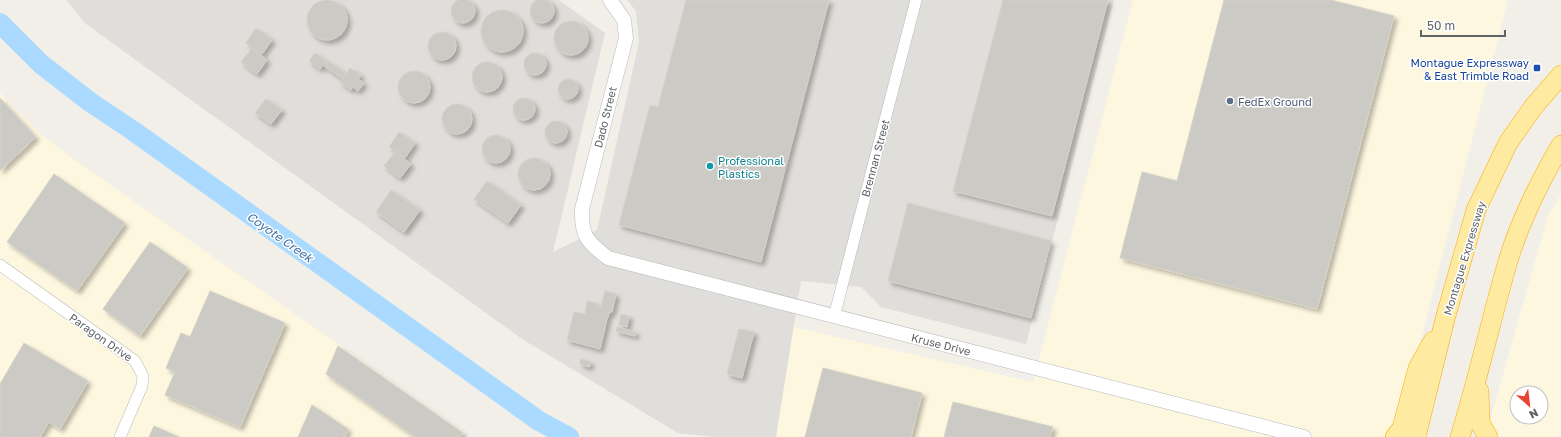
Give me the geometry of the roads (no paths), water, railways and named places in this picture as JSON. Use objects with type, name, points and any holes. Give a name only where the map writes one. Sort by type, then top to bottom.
[{"type":"highway","name":"Montague Expressway","points":[[1416,437],[1445,319],[1476,210],[1508,143],[1534,106],[1561,75]]},
{"type":"highway","points":[[1460,437],[1478,376],[1508,260],[1542,180],[1561,145]]},
{"type":"highway","points":[[1395,437],[1402,428],[1418,368],[1445,319]]},
{"type":"highway","points":[[1478,376],[1480,423],[1488,437]]},
{"type":"street","name":"Dado Street","points":[[586,238],[582,227],[582,209],[626,38],[624,20],[610,0]]},
{"type":"street","name":"Brennan Street","points":[[834,317],[916,0]]},
{"type":"street","name":"Kruse Drive","points":[[586,238],[590,244],[608,258],[1304,437]]},
{"type":"street","name":"Paragon Drive","points":[[0,265],[135,361],[143,376],[142,386],[120,437]]},
{"type":"waterway","name":"Coyote Creek","points":[[0,23],[41,64],[90,102],[132,130],[539,421],[569,437]]},
{"type":"place","name":"Montague Expressway & East Trimble Road","points":[[1537,68]]},
{"type":"place","name":"FedEx Ground","points":[[1230,101]]},
{"type":"place","name":"Professional Plastics","points":[[710,166]]}]
